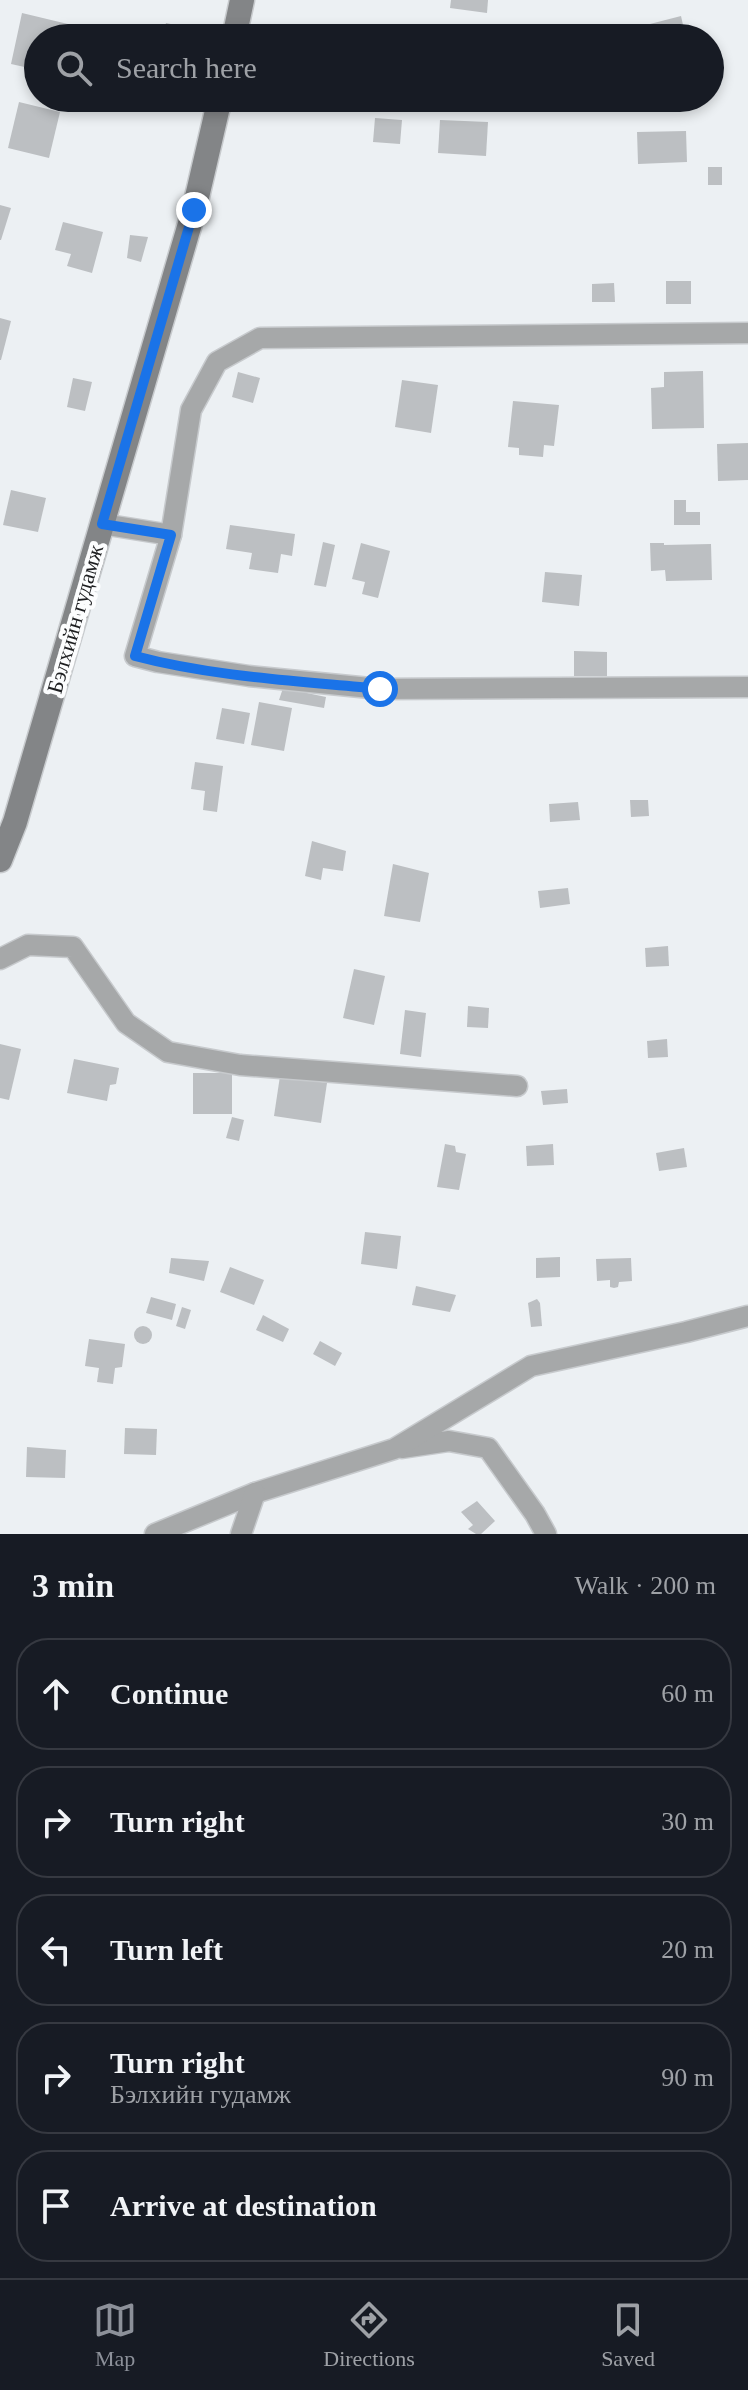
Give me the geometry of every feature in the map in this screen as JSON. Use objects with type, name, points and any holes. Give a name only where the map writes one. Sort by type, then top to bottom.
[{"type":"main road","points":[[237,24],[242,0]]},
{"type":"main road","name":"Бэлхийн гудамж","points":[[0,860],[15,822],[194,210],[217,112]]},
{"type":"street","points":[[748,333],[260,338],[217,362],[191,410],[171,535],[135,656],[249,676],[380,689],[748,687]]},
{"type":"street","points":[[102,524],[171,535]]},
{"type":"street","points":[[0,959],[28,945],[73,947],[126,1023],[168,1052],[240,1065],[517,1086]]},
{"type":"street","points":[[394,1449],[531,1366],[748,1316]]},
{"type":"street","points":[[155,1534],[255,1493],[394,1449],[449,1441],[488,1448],[546,1534]]},
{"type":"street","points":[[241,1534],[255,1493]]},
{"type":"building","points":[[451,0],[488,0],[487,13],[450,8]]},
{"type":"building","points":[[22,13],[68,24],[24,24],[24,67],[11,64]]},
{"type":"building","points":[[681,16],[683,24],[650,24]]},
{"type":"building","points":[[19,102],[24,103],[24,112],[60,112],[49,158],[8,148]]},
{"type":"building","points":[[375,118],[402,120],[400,144],[373,142]]},
{"type":"building","points":[[440,120],[488,122],[486,156],[438,153]]},
{"type":"building","points":[[686,131],[687,162],[638,164],[637,132]]},
{"type":"building","points":[[708,167],[722,167],[722,185],[708,185]]},
{"type":"building","points":[[0,205],[11,208],[1,240],[0,240]]},
{"type":"building","points":[[63,222],[103,232],[92,273],[67,266],[71,254],[55,250]]},
{"type":"building","points":[[130,235],[148,237],[141,262],[127,258]]},
{"type":"building","points":[[666,281],[691,281],[691,304],[666,304]]},
{"type":"building","points":[[614,283],[615,302],[592,302],[592,284]]},
{"type":"building","points":[[0,318],[11,321],[1,360],[0,360]]},
{"type":"building","points":[[703,371],[704,428],[652,429],[651,388],[664,387],[664,372]]},
{"type":"building","points":[[238,372],[260,378],[253,403],[232,397]]},
{"type":"building","points":[[73,378],[92,382],[85,411],[67,407]]},
{"type":"building","points":[[402,380],[438,385],[431,433],[395,427]]},
{"type":"building","points":[[513,401],[559,405],[554,446],[544,445],[543,457],[519,455],[519,448],[508,447]]},
{"type":"building","points":[[748,443],[748,480],[718,481],[717,444]]},
{"type":"building","points":[[11,490],[46,498],[38,532],[3,525]]},
{"type":"building","points":[[674,500],[686,500],[686,512],[700,512],[700,525],[674,525]]},
{"type":"building","points":[[230,525],[295,534],[292,556],[281,554],[278,573],[249,569],[252,553],[226,549]]},
{"type":"building","points":[[323,542],[335,545],[326,587],[314,585]]},
{"type":"building","points":[[361,543],[390,551],[378,598],[362,594],[365,582],[352,579]]},
{"type":"building","points":[[650,543],[711,544],[712,580],[666,581],[665,570],[651,571]]},
{"type":"building","points":[[545,572],[582,575],[579,606],[542,602]]},
{"type":"building","points":[[574,651],[607,652],[607,676],[574,676]]},
{"type":"building","points":[[283,688],[326,697],[324,708],[279,700]]},
{"type":"building","points":[[259,702],[292,708],[284,751],[251,745]]},
{"type":"building","points":[[222,708],[250,713],[244,744],[216,739]]},
{"type":"building","points":[[195,762],[223,766],[217,812],[203,810],[205,791],[191,789]]},
{"type":"building","points":[[630,800],[648,800],[649,816],[631,817]]},
{"type":"building","points":[[578,802],[580,820],[550,822],[549,804]]},
{"type":"building","points":[[312,841],[346,851],[343,871],[323,868],[321,880],[305,876]]},
{"type":"building","points":[[393,864],[429,873],[420,922],[384,916]]},
{"type":"building","points":[[568,888],[570,904],[540,908],[538,891]]},
{"type":"building","points":[[668,946],[669,966],[646,967],[645,948]]},
{"type":"building","points":[[354,969],[385,976],[374,1025],[343,1018]]},
{"type":"building","points":[[468,1006],[489,1008],[488,1028],[467,1027]]},
{"type":"building","points":[[405,1010],[426,1013],[421,1057],[400,1054]]},
{"type":"building","points":[[667,1039],[668,1057],[648,1058],[647,1041]]},
{"type":"building","points":[[0,1044],[21,1049],[9,1100],[0,1098]]},
{"type":"building","points":[[74,1059],[119,1068],[116,1084],[110,1085],[107,1101],[67,1093]]},
{"type":"building","points":[[193,1073],[232,1073],[232,1114],[193,1114]]},
{"type":"building","points":[[280,1076],[327,1083],[321,1123],[274,1116]]},
{"type":"building","points":[[567,1089],[568,1103],[543,1105],[541,1091]]},
{"type":"building","points":[[232,1117],[244,1120],[239,1141],[226,1138]]},
{"type":"building","points":[[445,1144],[455,1146],[456,1152],[466,1154],[459,1190],[437,1187]]},
{"type":"building","points":[[553,1144],[554,1165],[527,1166],[526,1146]]},
{"type":"building","points":[[684,1148],[687,1167],[659,1171],[656,1153]]},
{"type":"building","points":[[365,1232],[401,1236],[397,1269],[361,1264]]},
{"type":"building","points":[[560,1257],[560,1277],[536,1278],[536,1258]]},
{"type":"building","points":[[171,1258],[209,1261],[204,1281],[169,1273]]},
{"type":"building","points":[[631,1258],[632,1281],[619,1282],[618,1287],[614,1288],[610,1287],[610,1280],[597,1281],[596,1259]]},
{"type":"building","points":[[230,1267],[264,1280],[254,1305],[220,1292]]},
{"type":"building","points":[[416,1286],[456,1295],[450,1312],[412,1305]]},
{"type":"building","points":[[151,1297],[176,1304],[172,1320],[146,1313]]},
{"type":"building","points":[[537,1299],[542,1326],[531,1327],[528,1303]]},
{"type":"building","points":[[182,1307],[191,1310],[185,1329],[176,1326]]},
{"type":"building","points":[[263,1315],[289,1329],[283,1342],[256,1330]]},
{"type":"building","points":[[143,1326],[152,1335],[143,1344],[134,1335]]},
{"type":"building","points":[[89,1339],[125,1344],[122,1367],[115,1368],[113,1384],[97,1382],[99,1368],[85,1366]]},
{"type":"building","points":[[320,1341],[342,1353],[335,1366],[313,1354]]},
{"type":"building","points":[[125,1428],[157,1429],[156,1455],[124,1454]]},
{"type":"building","points":[[27,1447],[66,1450],[65,1478],[26,1477]]},
{"type":"building","points":[[477,1501],[495,1521],[481,1534],[468,1529],[473,1525],[461,1512]]},
{"type":"route","points":[[194,210],[102,524],[171,535],[135,656],[249,676],[380,689]]}]
